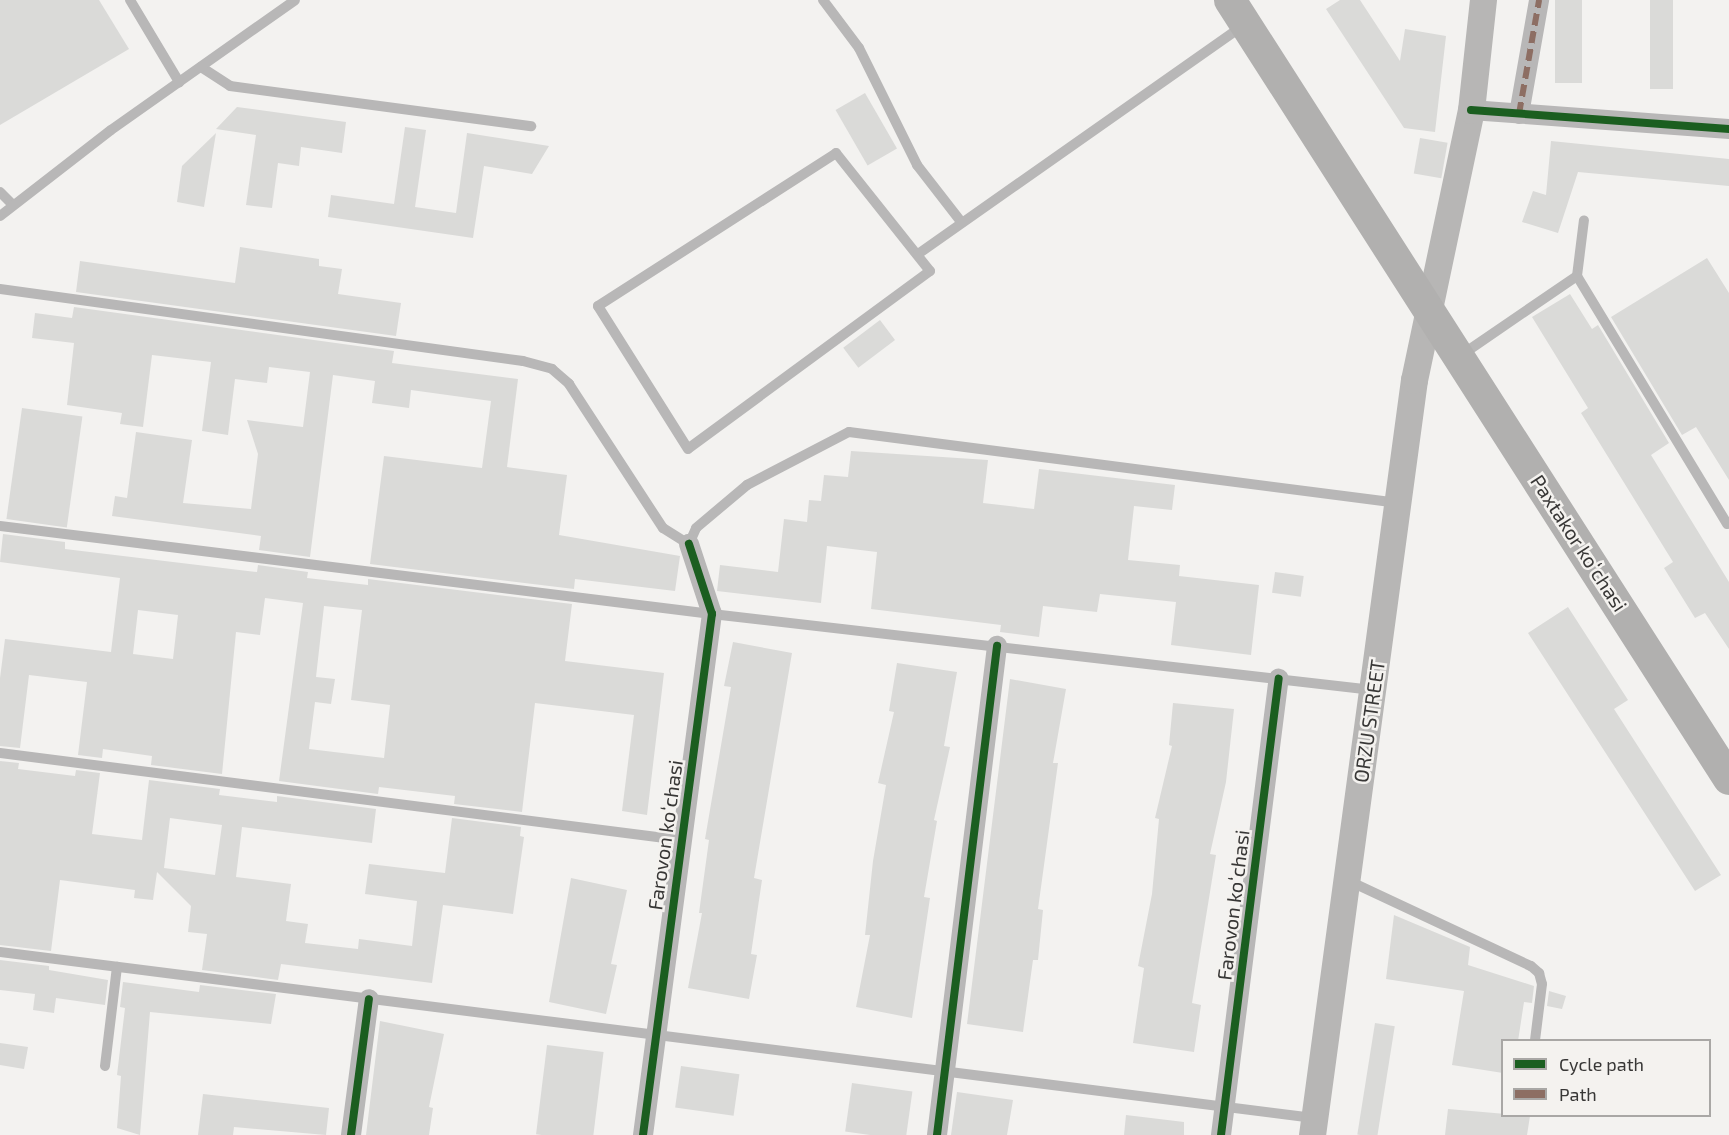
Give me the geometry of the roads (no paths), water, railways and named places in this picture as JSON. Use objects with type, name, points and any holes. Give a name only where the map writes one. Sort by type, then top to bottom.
[{"type":"main road","name":"ORZU STREET","points":[[1313,1126],[1374,690],[1413,380],[1472,110],[1483,0]]},
{"type":"main road","name":"Paxtakor koʻchasi","points":[[1237,12],[1429,307],[1729,779]]},
{"type":"street","points":[[1519,114],[1539,0]]},
{"type":"street","points":[[1472,110],[1729,129]]},
{"type":"street","name":"Farovon koʻchasi","points":[[643,1135],[680,840],[712,614],[689,544]]},
{"type":"street","points":[[937,1135],[997,646]]},
{"type":"street","name":"Farovon koʻchasi","points":[[1221,1135],[1279,679]]},
{"type":"street","points":[[351,1135],[369,999]]},
{"type":"lane","points":[[130,0],[179,82]]},
{"type":"lane","points":[[0,216],[179,82],[295,0]]},
{"type":"lane","points":[[823,0],[859,48],[916,165],[963,223]]},
{"type":"lane","points":[[918,255],[963,223],[1237,12]]},
{"type":"lane","points":[[201,67],[230,86],[531,126]]},
{"type":"lane","points":[[836,153],[918,255],[930,272],[688,449],[598,306],[836,153]]},
{"type":"lane","points":[[0,192],[14,205]]},
{"type":"lane","points":[[1584,220],[1577,276],[1727,524]]},
{"type":"lane","points":[[1460,356],[1577,276]]},
{"type":"lane","points":[[0,289],[524,361],[552,369],[569,384],[663,528],[689,544],[696,528],[747,485],[849,432],[1398,503]]},
{"type":"lane","points":[[0,526],[712,614],[1374,690]]},
{"type":"lane","points":[[0,753],[680,840]]},
{"type":"lane","points":[[1347,880],[1531,966],[1539,973],[1542,984],[1535,1039]]},
{"type":"lane","points":[[0,952],[1224,1104],[1313,1126]]},
{"type":"lane","points":[[105,1066],[117,967]]}]
